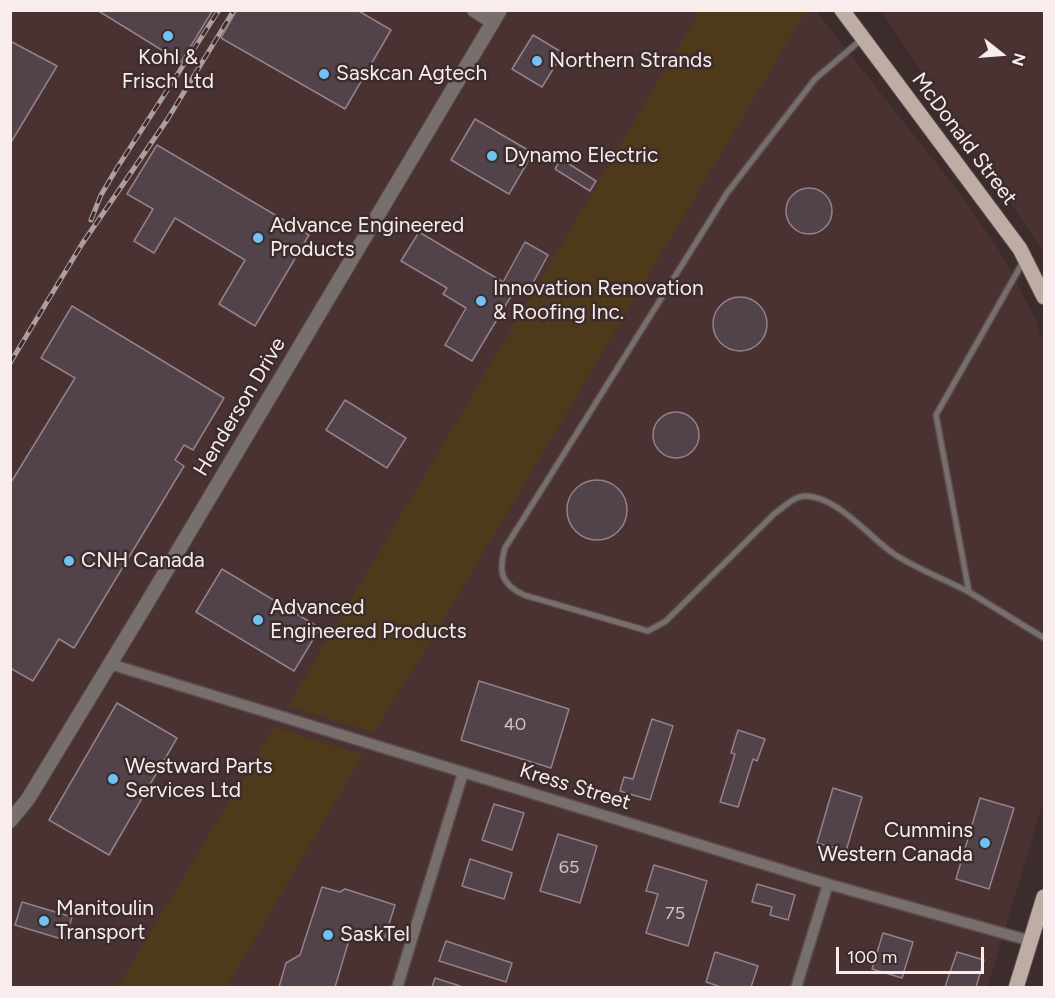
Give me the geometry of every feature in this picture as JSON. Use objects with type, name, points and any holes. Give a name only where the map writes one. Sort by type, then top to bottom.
[{"type":"main road","name":"McDonald Street","points":[[842,10],[1020,249],[1044,297]]},
{"type":"main road","points":[[1016,987],[1044,897]]},
{"type":"street","points":[[474,10],[497,16]]},
{"type":"street","name":"Henderson Drive","points":[[10,821],[28,799],[110,664],[497,16]]},
{"type":"street","name":"Kress Street","points":[[110,664],[828,884],[1031,941]]},
{"type":"street","points":[[397,987],[463,773]]},
{"type":"street","points":[[796,987],[828,884]]},
{"type":"lane","points":[[863,38],[815,79],[727,193],[505,548],[501,562],[502,572],[511,589],[524,595],[648,632],[666,621],[774,514],[794,499],[804,496],[818,498],[839,509],[895,554],[969,592],[1044,638]]},
{"type":"lane","points":[[969,592],[936,415],[1025,258]]},
{"type":"shaded area","points":[[10,11],[816,11],[958,191],[999,250],[1034,316],[1044,344],[1044,799],[988,987],[11,987]]},
{"type":"shaded area","points":[[700,11],[806,11],[419,660],[373,732],[288,706]]},
{"type":"shaded area","points":[[881,11],[1044,11],[1044,253]]},
{"type":"shaded area","points":[[274,727],[363,755],[226,987],[118,987]]},
{"type":"building","name":"Kohl & Frisch Ltd","points":[[97,10],[213,10],[181,62]]},
{"type":"building","name":"Saskcan Agtech","points":[[237,10],[357,10],[391,30],[345,109],[221,38]]},
{"type":"building","name":"Northern Strands","points":[[533,35],[563,53],[542,87],[512,69]]},
{"type":"building","points":[[10,41],[57,66],[10,144]]},
{"type":"building","name":"Dynamo Electric","points":[[475,119],[533,153],[509,194],[451,160]]},
{"type":"building","name":"Advance Engineered Products","points":[[157,145],[309,235],[255,326],[219,304],[245,260],[175,218],[154,253],[134,241],[153,209],[127,194]]},
{"type":"building","points":[[561,159],[596,181],[590,191],[555,169]]},
{"type":"building","points":[[809,188],[825,195],[832,211],[825,227],[809,234],[793,227],[786,211],[793,195]]},
{"type":"building","name":"Innovation Renovation & Roofing Inc.","points":[[419,232],[503,282],[525,242],[548,255],[527,294],[516,288],[472,361],[445,345],[466,308],[443,294],[447,288],[401,261]]},
{"type":"building","points":[[740,297],[750,299],[759,305],[765,314],[767,324],[765,334],[759,343],[750,349],[740,351],[730,349],[721,343],[715,334],[713,324],[715,314],[721,305],[730,299]]},
{"type":"building","name":"CNH Canada","points":[[72,306],[224,398],[193,450],[184,445],[175,460],[184,466],[74,648],[59,639],[33,681],[10,668],[10,484],[75,378],[41,358]]},
{"type":"building","points":[[345,400],[406,438],[387,468],[326,430]]},
{"type":"building","points":[[676,412],[692,419],[699,435],[692,451],[676,458],[660,451],[653,435],[660,419]]},
{"type":"building","points":[[591,480],[603,480],[614,485],[622,493],[627,510],[625,522],[614,535],[603,540],[591,540],[580,535],[572,527],[567,516],[567,504],[572,493],[580,485]]},
{"type":"building","name":"Advanced Engineered Products","points":[[222,569],[320,628],[294,671],[196,612]]},
{"type":"building","points":[[479,681],[569,709],[551,768],[461,740]]},
{"type":"building","name":"Westward Parts Services Ltd","points":[[117,703],[177,738],[109,855],[49,820]]},
{"type":"building","points":[[652,719],[673,726],[650,800],[620,791],[624,777],[633,779]]},
{"type":"building","points":[[738,730],[765,739],[757,761],[753,759],[738,807],[720,802],[735,754],[731,753]]},
{"type":"building","points":[[833,788],[862,797],[846,851],[817,843]]},
{"type":"building","name":"Cummins Western Canada","points":[[980,798],[1014,808],[989,889],[956,879]]},
{"type":"building","points":[[494,804],[524,813],[512,850],[482,840]]},
{"type":"building","points":[[558,834],[597,846],[580,903],[540,891]]},
{"type":"building","points":[[470,859],[512,873],[504,899],[462,886]]},
{"type":"building","points":[[654,865],[707,881],[688,946],[646,933],[658,894],[646,891]]},
{"type":"building","points":[[757,884],[795,895],[788,920],[770,915],[772,907],[752,902]]},
{"type":"building","name":"SaskTel","points":[[322,887],[340,892],[345,889],[395,905],[384,940],[352,930],[335,987],[279,987],[286,963],[300,955]]},
{"type":"building","name":"Manitoulin Transport","points":[[22,902],[72,917],[65,940],[15,925]]},
{"type":"building","points":[[883,933],[913,942],[902,978],[872,969]]},
{"type":"building","points":[[446,941],[512,963],[506,982],[439,961]]},
{"type":"building","points":[[715,952],[758,966],[751,987],[721,987],[706,982]]},
{"type":"building","points":[[957,952],[984,960],[976,987],[945,987]]},
{"type":"building","points":[[435,978],[460,986],[460,987],[432,987]]},
{"type":"railway","points":[[91,220],[101,195],[117,168],[219,10]]},
{"type":"railway","points":[[10,363],[82,244],[167,120],[234,10]]},
{"type":"place","name":"Kohl & Frisch Ltd","points":[[168,36]]},
{"type":"place","name":"Northern Strands","points":[[537,61]]},
{"type":"place","name":"Saskcan Agtech","points":[[324,74]]},
{"type":"place","name":"Dynamo Electric","points":[[492,156]]},
{"type":"place","name":"Advance Engineered Products","points":[[258,238]]},
{"type":"place","name":"Innovation Renovation & Roofing Inc.","points":[[481,301]]},
{"type":"place","name":"CNH Canada","points":[[69,561]]},
{"type":"place","name":"Advanced Engineered Products","points":[[258,620]]},
{"type":"place","name":"Westward Parts Services Ltd","points":[[113,779]]},
{"type":"place","name":"Cummins Western Canada","points":[[985,843]]},
{"type":"place","name":"Manitoulin Transport","points":[[44,921]]},
{"type":"place","name":"SaskTel","points":[[328,935]]}]
